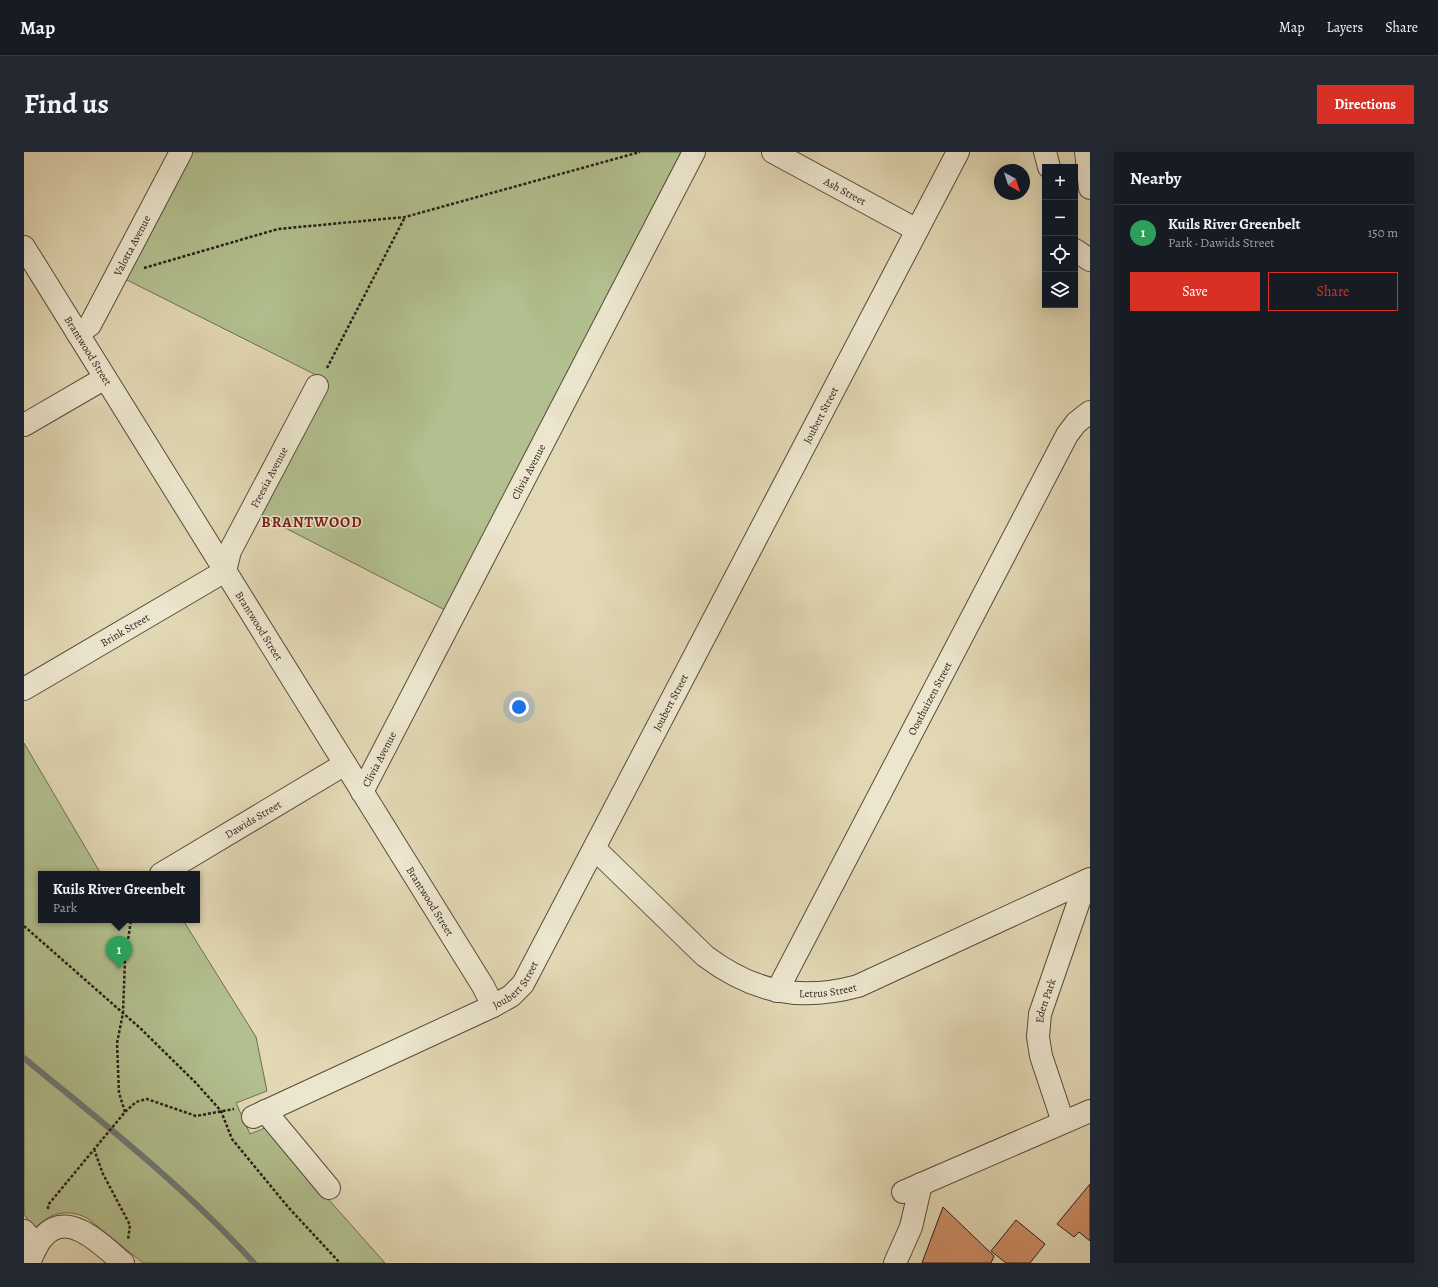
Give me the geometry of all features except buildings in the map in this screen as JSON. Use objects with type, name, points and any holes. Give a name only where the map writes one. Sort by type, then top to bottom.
[{"type":"street","name":"Valotta Avenue","points":[[78,334],[90,325],[181,152]]},
{"type":"street","name":"Clivia Avenue","points":[[362,792],[694,152]]},
{"type":"street","name":"Ash Street","points":[[772,152],[917,230]]},
{"type":"street","name":"Joubert Street","points":[[252,1112],[494,1006],[511,996],[523,984],[595,849],[958,152]]},
{"type":"street","points":[[1045,152],[1048,164]]},
{"type":"street","points":[[1086,152],[1090,188]]},
{"type":"street","name":"Brantwood Street","points":[[24,247],[494,1006]]},
{"type":"street","points":[[1078,252],[1090,260]]},
{"type":"street","points":[[24,425],[105,378]]},
{"type":"street","name":"Freesia Avenue","points":[[225,571],[230,551],[317,386]]},
{"type":"street","name":"Oosthuizen Street","points":[[777,991],[1067,435],[1076,423],[1090,412]]},
{"type":"street","name":"Brink Street","points":[[24,689],[225,571]]},
{"type":"street","name":"Dawids Street","points":[[166,871],[345,764]]},
{"type":"street","name":"Letrus Street","points":[[595,849],[705,956],[739,978],[777,991],[797,994],[818,994],[858,986],[1088,880]]},
{"type":"street","name":"Eden Park","points":[[1063,1122],[1041,1056],[1038,1037],[1040,1014],[1088,880]]},
{"type":"street","points":[[895,1263],[911,1227],[912,1188],[1090,1111]]},
{"type":"street","points":[[252,1112],[329,1188]]},
{"type":"street","points":[[30,1247],[53,1228],[67,1226],[92,1237],[123,1263]]},
{"type":"path","points":[[120,268],[134,271],[278,229],[405,217],[640,152]]},
{"type":"path","points":[[317,386],[405,217]]},
{"type":"path","points":[[125,1112],[119,1093],[117,1043],[123,1013],[125,960],[131,923]]},
{"type":"path","points":[[24,926],[123,1013],[196,1082],[221,1111],[232,1139],[288,1207],[340,1263]]},
{"type":"path","points":[[48,1215],[48,1205],[125,1112],[136,1102],[147,1099],[196,1116],[221,1111],[252,1112]]},
{"type":"path","points":[[94,1149],[103,1174],[130,1226]]},
{"type":"green space","points":[[191,152],[681,152],[445,610],[258,514],[328,381],[125,279]]},
{"type":"green space","points":[[24,743],[99,871],[38,871],[38,923],[185,923],[256,1037],[267,1091],[236,1103],[250,1134],[265,1128],[385,1263],[143,1263],[87,1218],[80,1215],[65,1213],[52,1216],[34,1229],[24,1214]]},
{"type":"waterway","points":[[24,1058],[143,1156],[200,1208],[254,1263]]},
{"type":"place","name":"Kuils River Greenbelt","points":[[119,969]]},
{"type":"district","name":"BRANTWOOD","points":[[312,522]]}]
